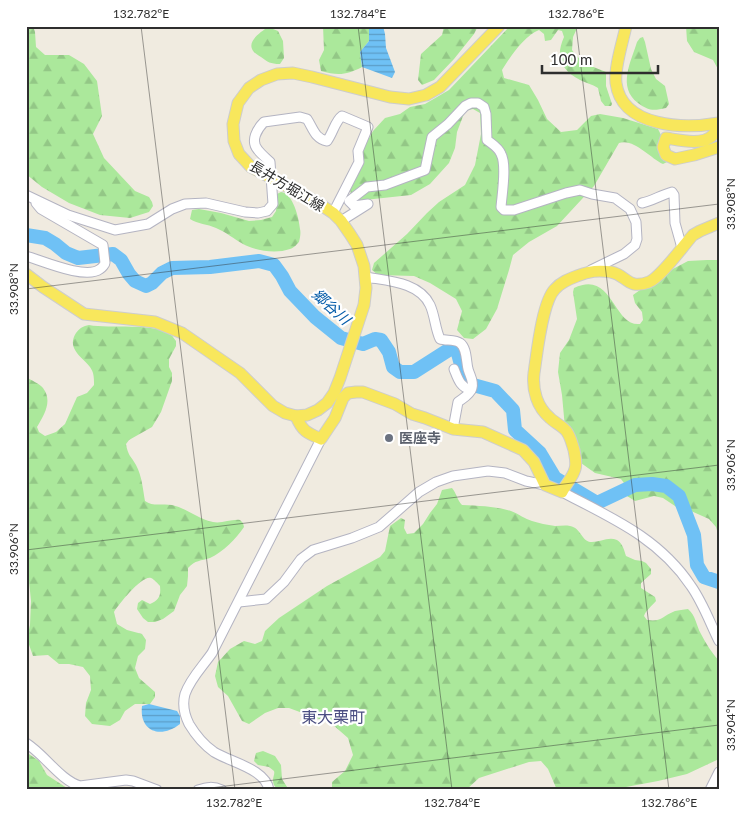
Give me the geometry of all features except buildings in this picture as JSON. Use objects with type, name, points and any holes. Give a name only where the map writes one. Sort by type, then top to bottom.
[{"type":"main road","name":"長井方堀江線","points":[[296,416],[307,415],[318,410],[327,403],[334,393],[364,305],[366,278],[364,266],[357,245],[337,217],[318,203],[250,167],[239,154],[234,140],[233,124],[238,103],[248,88],[261,80],[277,74],[293,73],[390,96],[409,99],[426,95],[440,87],[499,26]]},
{"type":"main road","points":[[626,26],[619,55],[616,83],[622,100],[636,114],[661,124],[684,126],[718,124],[715,134],[697,142],[666,138]]},
{"type":"main road","points":[[661,124],[666,138],[663,147],[666,155],[675,159],[719,147]]},
{"type":"main road","points":[[26,274],[42,287],[84,314],[155,322],[182,333],[240,373],[273,406],[285,414],[296,416],[300,426],[306,432],[321,440],[335,418],[343,398],[348,393],[363,392],[394,404],[412,414],[453,429],[483,432],[523,450],[534,462],[545,485],[563,490],[576,467],[571,438],[567,432],[550,419],[539,405],[533,381],[538,340],[548,297],[563,282],[589,271],[613,272],[632,284],[651,282],[660,275],[694,235],[719,223]]},
{"type":"street","points":[[337,217],[368,204],[354,206],[350,202],[367,187],[385,185],[425,170],[432,137],[465,106],[471,103],[478,104],[484,107],[486,114],[487,140],[502,154],[504,181],[500,207],[504,210],[514,210],[580,190],[615,198],[630,209],[636,222],[637,239],[635,245],[624,254],[589,271]]},
{"type":"street","points":[[30,197],[68,215],[116,230],[148,224],[172,209],[185,204],[206,203],[258,213],[267,211],[274,204],[270,162],[256,149],[254,140],[257,129],[264,122],[300,117],[307,119],[315,135],[321,140],[327,141],[332,135],[338,119],[342,116],[368,127],[358,152],[359,162],[337,217]]},
{"type":"street","points":[[642,203],[653,201],[672,192],[674,196],[675,223],[682,248]]},
{"type":"street","points":[[26,256],[84,273],[101,269],[105,263],[102,245],[41,209],[30,197]]},
{"type":"street","points":[[366,278],[406,284],[416,289],[426,297],[431,307],[440,339],[460,343],[464,348],[468,370],[472,379],[472,387],[466,397],[458,402],[453,429]]},
{"type":"street","points":[[454,369],[463,387],[471,390]]},
{"type":"street","points":[[269,790],[268,785],[254,771],[213,751],[201,740],[188,721],[183,706],[185,694],[194,677],[212,653],[321,440]]},
{"type":"street","points":[[239,602],[266,599],[284,582],[301,559],[313,550],[352,538],[379,526],[418,492],[436,482],[453,476],[488,471],[505,473],[526,481],[545,485]]},
{"type":"street","points":[[563,490],[622,523],[652,543],[668,557],[693,588],[719,641]]},
{"type":"street","points":[[26,744],[38,752],[74,784],[80,786],[126,780],[157,790]]},
{"type":"street","points":[[710,790],[719,772]]},
{"type":"street","points":[[198,790],[207,787],[222,790]]},
{"type":"green space","points":[[26,26],[33,26],[36,47],[45,55],[69,55],[84,64],[97,81],[102,116],[93,134],[104,158],[135,191],[149,197],[153,206],[149,212],[130,218],[100,215],[69,203],[42,187],[26,174]]},
{"type":"green space","points":[[323,26],[369,26],[369,41],[360,52],[362,67],[342,74],[321,71],[319,60],[324,50]]},
{"type":"green space","points":[[444,26],[478,26],[454,59],[434,80],[422,85],[418,80],[421,54],[442,35]]},
{"type":"green space","points":[[510,26],[578,26],[573,37],[572,50],[583,62],[606,72],[606,86],[611,106],[605,106],[601,101],[598,88],[573,76],[564,67],[560,57],[561,44],[564,37],[562,31],[558,30],[551,40],[545,41],[544,34],[539,30],[523,41],[514,53],[502,70],[504,78],[529,85],[547,119],[561,132],[577,130],[591,116],[600,114],[623,118],[658,129],[662,137],[667,162],[663,164],[630,143],[619,143],[594,186],[557,226],[529,242],[513,255],[497,309],[486,329],[473,339],[464,338],[457,330],[462,311],[456,299],[430,283],[414,276],[378,275],[372,270],[374,263],[439,202],[465,185],[475,165],[481,134],[480,113],[473,109],[465,111],[449,163],[430,184],[411,195],[355,201],[350,190],[362,165],[361,152],[373,131],[385,118],[400,114],[410,107],[425,104],[449,90]]},
{"type":"green space","points":[[686,26],[719,26],[719,71],[713,60],[694,52],[687,41]]},
{"type":"green space","points":[[268,27],[278,31],[283,41],[284,58],[280,64],[267,61],[255,53],[251,45],[255,38]]},
{"type":"green space","points":[[643,37],[651,69],[656,79],[665,86],[669,104],[666,108],[654,110],[645,108],[632,97],[628,90],[627,74],[629,66],[637,42]]},
{"type":"green space","points":[[285,193],[292,201],[297,213],[300,234],[299,242],[294,247],[284,251],[266,251],[254,248],[243,244],[220,230],[190,219],[192,210],[199,209],[249,221],[272,217],[276,211],[277,194]]},
{"type":"green space","points":[[719,260],[719,538],[716,527],[709,519],[691,511],[678,508],[663,498],[654,496],[635,501],[627,496],[621,479],[595,473],[581,463],[566,439],[558,372],[560,353],[569,340],[577,319],[574,288],[587,284],[597,286],[605,292],[624,317],[631,323],[640,324],[643,320],[642,312],[635,303],[633,295],[640,290],[653,286],[671,270],[688,261]]},
{"type":"green space","points":[[89,325],[144,327],[164,331],[176,341],[176,346],[169,359],[172,381],[161,412],[152,427],[129,440],[126,444],[129,454],[140,474],[145,501],[151,504],[177,506],[213,522],[240,520],[244,527],[220,552],[210,558],[196,562],[188,568],[187,586],[180,595],[174,611],[163,619],[148,622],[137,609],[138,603],[142,600],[150,604],[159,597],[160,586],[151,578],[147,578],[137,585],[114,612],[117,624],[127,630],[142,634],[146,640],[145,649],[138,656],[135,668],[139,678],[155,692],[155,697],[150,704],[135,704],[125,711],[120,720],[110,726],[92,724],[85,716],[86,703],[91,690],[90,676],[83,667],[59,664],[48,655],[33,656],[27,639],[30,625],[31,601],[29,581],[26,576],[26,377],[42,387],[46,393],[46,408],[37,427],[39,432],[45,436],[56,432],[65,424],[77,397],[87,393],[94,385],[91,368],[75,351],[73,345],[76,333]]},
{"type":"green space","points":[[452,488],[462,505],[499,508],[540,523],[574,527],[590,542],[614,539],[622,545],[626,556],[646,563],[651,569],[651,574],[641,583],[641,588],[655,597],[656,601],[644,616],[647,620],[656,620],[675,611],[688,609],[699,631],[719,661],[719,759],[687,774],[610,790],[557,790],[548,769],[541,761],[529,762],[479,778],[466,790],[332,790],[332,782],[345,771],[353,755],[348,738],[332,724],[289,708],[278,708],[265,713],[249,724],[242,721],[228,696],[218,687],[215,676],[218,662],[230,649],[244,641],[255,644],[262,641],[265,631],[279,618],[327,586],[380,557],[385,551],[390,526],[401,518],[405,520],[404,528],[407,534],[414,533],[437,504],[442,490]]},
{"type":"green space","points":[[263,751],[275,756],[281,765],[282,779],[289,790],[276,788],[273,783],[274,771],[269,767],[258,765],[254,761],[256,753]]},
{"type":"green space","points":[[26,752],[39,761],[47,775],[70,790],[26,790]]},
{"type":"water","points":[[369,26],[383,26],[386,48],[395,72],[392,78],[362,67],[360,52],[369,41]]},
{"type":"water","points":[[149,704],[177,711],[180,716],[180,724],[173,729],[159,732],[148,727],[142,715],[142,706]]},
{"type":"waterway","name":"郷谷川","points":[[26,235],[45,238],[66,253],[78,258],[113,254],[121,260],[135,281],[146,286],[162,273],[172,268],[210,267],[259,261],[274,265],[290,291],[315,317],[341,338],[363,344],[375,339],[381,340],[389,352],[393,367],[400,372],[414,372],[450,349],[457,350],[466,383],[495,391],[513,410],[515,430],[540,453],[555,478],[597,503],[635,485],[652,484],[666,486],[679,496],[694,535],[697,565],[704,577],[719,582]]},
{"type":"place","name":"医座寺","points":[[389,438]]},
{"type":"district","name":"東大栗町","points":[[333,717]]}]
